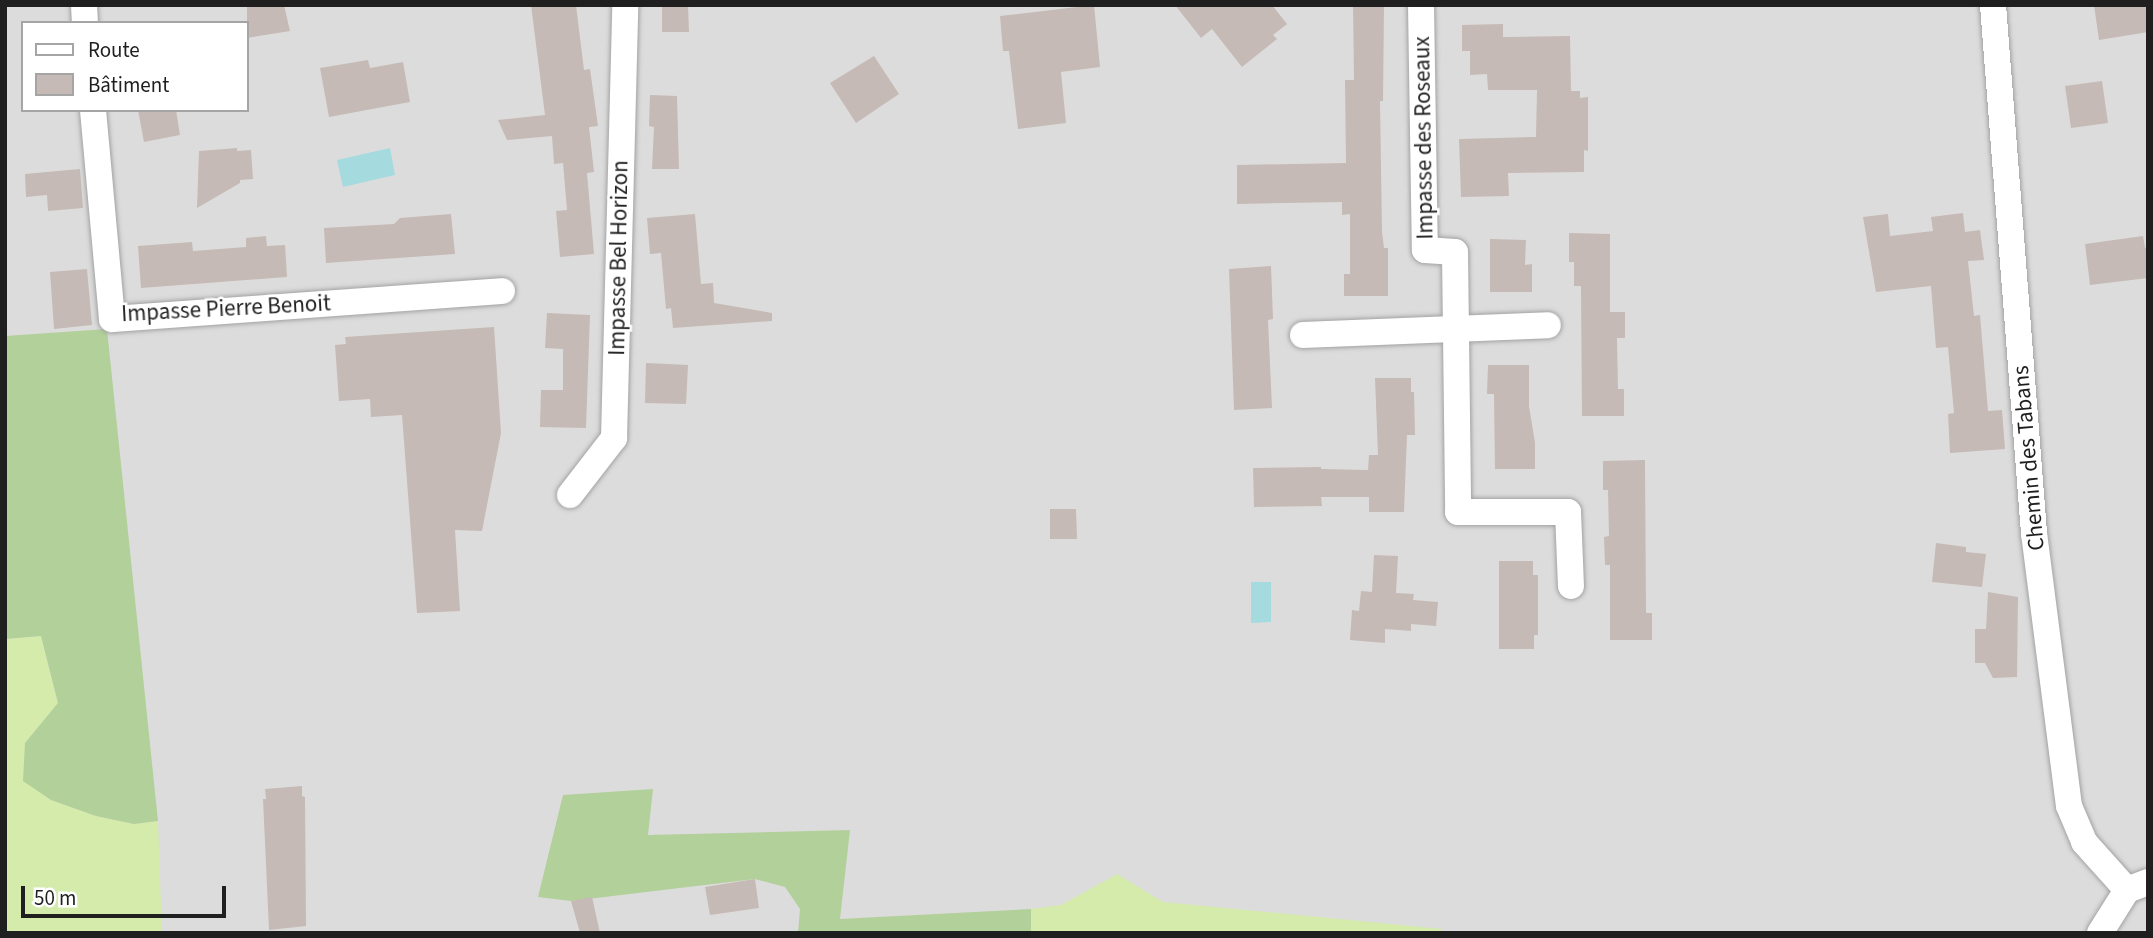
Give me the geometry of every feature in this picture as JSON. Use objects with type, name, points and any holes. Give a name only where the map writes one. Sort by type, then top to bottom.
[{"type":"street","name":"Impasse Bel Horizon","points":[[570,495],[614,438],[625,5]]},
{"type":"street","name":"Impasse des Roseaux","points":[[1421,5],[1425,250],[1455,252],[1458,512],[1568,512],[1571,586]]},
{"type":"street","name":"Chemin des Tabans","points":[[1993,5],[2034,533],[2069,806],[2084,842],[2138,886]]},
{"type":"street","name":"Impasse Pierre Benoit","points":[[93,112],[112,319],[502,291]]},
{"type":"street","points":[[1303,335],[1548,325]]},
{"type":"street","points":[[2100,933],[2138,886]]},
{"type":"shaded area","points":[[5,5],[2148,5],[2148,933],[5,933]]},
{"type":"green space","points":[[107,329],[158,821],[134,824],[96,816],[51,800],[23,781],[25,743],[58,703],[41,636],[5,639],[5,336]]},
{"type":"green space","points":[[41,636],[58,704],[25,743],[51,800],[96,816],[134,824],[158,821],[162,933],[5,933],[5,639]]},
{"type":"green space","points":[[653,789],[648,835],[850,830],[840,919],[1031,909],[1031,933],[798,933],[800,909],[785,887],[755,879],[571,901],[538,897],[563,795]]},
{"type":"green space","points":[[1117,874],[1163,902],[1442,929],[1442,933],[1031,933],[1031,909],[1061,905]]},
{"type":"water","points":[[390,148],[395,175],[343,187],[337,160]]},
{"type":"water","points":[[1251,582],[1271,582],[1271,622],[1251,623]]},
{"type":"building","points":[[247,5],[284,5],[290,31],[248,38]]},
{"type":"building","points":[[531,5],[576,5],[584,70],[590,69],[598,126],[589,127],[594,172],[587,173],[594,254],[560,257],[556,211],[567,210],[563,163],[554,164],[552,136],[507,140],[498,120],[545,115]]},
{"type":"building","points":[[662,5],[688,5],[689,32],[662,32]]},
{"type":"building","points":[[1094,5],[1100,67],[1061,72],[1066,123],[1018,129],[1009,51],[1003,51],[1000,16]]},
{"type":"building","points":[[1175,5],[1272,5],[1287,24],[1273,35],[1277,39],[1242,67],[1212,29],[1201,38]]},
{"type":"building","points":[[1353,5],[1384,5],[1383,101],[1380,101],[1382,232],[1384,248],[1388,248],[1388,296],[1344,296],[1344,274],[1350,274],[1350,214],[1342,215],[1342,202],[1237,204],[1237,165],[1346,163],[1345,80],[1354,80]]},
{"type":"building","points":[[2094,5],[2148,5],[2148,32],[2099,40]]},
{"type":"building","points":[[1503,24],[1503,37],[1570,36],[1571,91],[1580,91],[1580,98],[1588,97],[1588,151],[1584,150],[1584,172],[1508,173],[1509,196],[1461,197],[1459,139],[1536,137],[1537,90],[1488,90],[1487,74],[1470,75],[1470,51],[1462,51],[1462,25]]},
{"type":"building","points":[[874,56],[899,94],[856,123],[830,83]]},
{"type":"building","points":[[368,60],[370,68],[403,62],[410,102],[329,117],[320,68]]},
{"type":"building","points":[[2102,81],[2108,123],[2071,128],[2065,86]]},
{"type":"building","points":[[650,95],[677,96],[679,169],[652,169],[654,127],[649,126]]},
{"type":"building","points":[[138,112],[176,112],[180,135],[144,142]]},
{"type":"building","points":[[237,148],[237,151],[251,150],[253,179],[240,180],[240,183],[197,208],[199,151]]},
{"type":"building","points":[[80,169],[83,208],[48,211],[47,195],[26,197],[25,174]]},
{"type":"building","points":[[1963,213],[1965,232],[1980,230],[1984,260],[1968,261],[1974,316],[1980,315],[1988,411],[2002,410],[2005,449],[1950,453],[1948,414],[1954,413],[1948,347],[1936,348],[1931,286],[1876,292],[1863,217],[1888,214],[1890,236],[1933,231],[1931,217]]},
{"type":"building","points":[[451,214],[455,254],[326,263],[324,228],[394,224],[400,218]]},
{"type":"building","points":[[695,214],[701,284],[713,283],[714,303],[772,313],[772,321],[673,328],[671,308],[666,309],[661,253],[650,254],[647,218]]},
{"type":"building","points":[[1569,233],[1610,234],[1610,312],[1625,312],[1625,338],[1617,338],[1618,389],[1624,389],[1624,416],[1582,416],[1581,286],[1574,286],[1574,262],[1569,262]]},
{"type":"building","points":[[266,236],[267,246],[285,245],[287,277],[141,288],[138,246],[192,242],[193,251],[246,247],[246,238]]},
{"type":"building","points":[[2143,236],[2145,248],[2148,248],[2148,278],[2090,285],[2085,244]]},
{"type":"building","points":[[1490,239],[1526,240],[1525,265],[1532,264],[1532,292],[1490,292]]},
{"type":"building","points":[[1271,266],[1273,319],[1268,320],[1272,408],[1234,410],[1229,269]]},
{"type":"building","points":[[87,269],[92,325],[54,329],[50,272]]},
{"type":"building","points":[[547,313],[590,315],[586,428],[540,427],[541,390],[563,390],[563,349],[545,348]]},
{"type":"building","points":[[494,327],[501,433],[482,531],[455,530],[460,611],[417,613],[402,415],[371,417],[370,399],[339,401],[335,345],[346,344],[345,337]]},
{"type":"building","points":[[646,363],[688,365],[686,404],[645,403]]},
{"type":"building","points":[[1488,365],[1529,365],[1529,406],[1535,443],[1535,469],[1495,469],[1494,394],[1487,394]]},
{"type":"building","points":[[1375,378],[1411,378],[1415,435],[1407,435],[1404,512],[1369,512],[1369,497],[1321,497],[1322,506],[1254,507],[1253,468],[1321,467],[1368,470],[1369,455],[1378,455]]},
{"type":"building","points":[[1645,460],[1646,613],[1652,613],[1652,640],[1610,640],[1610,565],[1605,565],[1604,537],[1609,536],[1608,490],[1603,490],[1603,461]]},
{"type":"building","points":[[1050,509],[1076,509],[1077,539],[1050,539]]},
{"type":"building","points":[[1936,543],[1966,547],[1966,552],[1986,554],[1982,587],[1932,582]]},
{"type":"building","points":[[1374,555],[1398,556],[1396,593],[1414,594],[1413,600],[1438,602],[1436,626],[1411,624],[1411,631],[1385,629],[1385,643],[1350,640],[1352,610],[1359,611],[1361,591],[1372,592]]},
{"type":"building","points":[[1499,561],[1533,561],[1533,575],[1538,575],[1538,635],[1534,635],[1534,649],[1499,649]]},
{"type":"building","points":[[1988,592],[2018,597],[2017,677],[1993,678],[1985,663],[1975,663],[1975,629],[1986,629]]},
{"type":"building","points":[[302,786],[302,796],[305,797],[306,926],[269,930],[263,799],[266,799],[265,789]]},
{"type":"building","points":[[755,879],[759,908],[710,915],[705,887]]},
{"type":"building","points":[[592,897],[600,933],[580,933],[571,901]]}]
